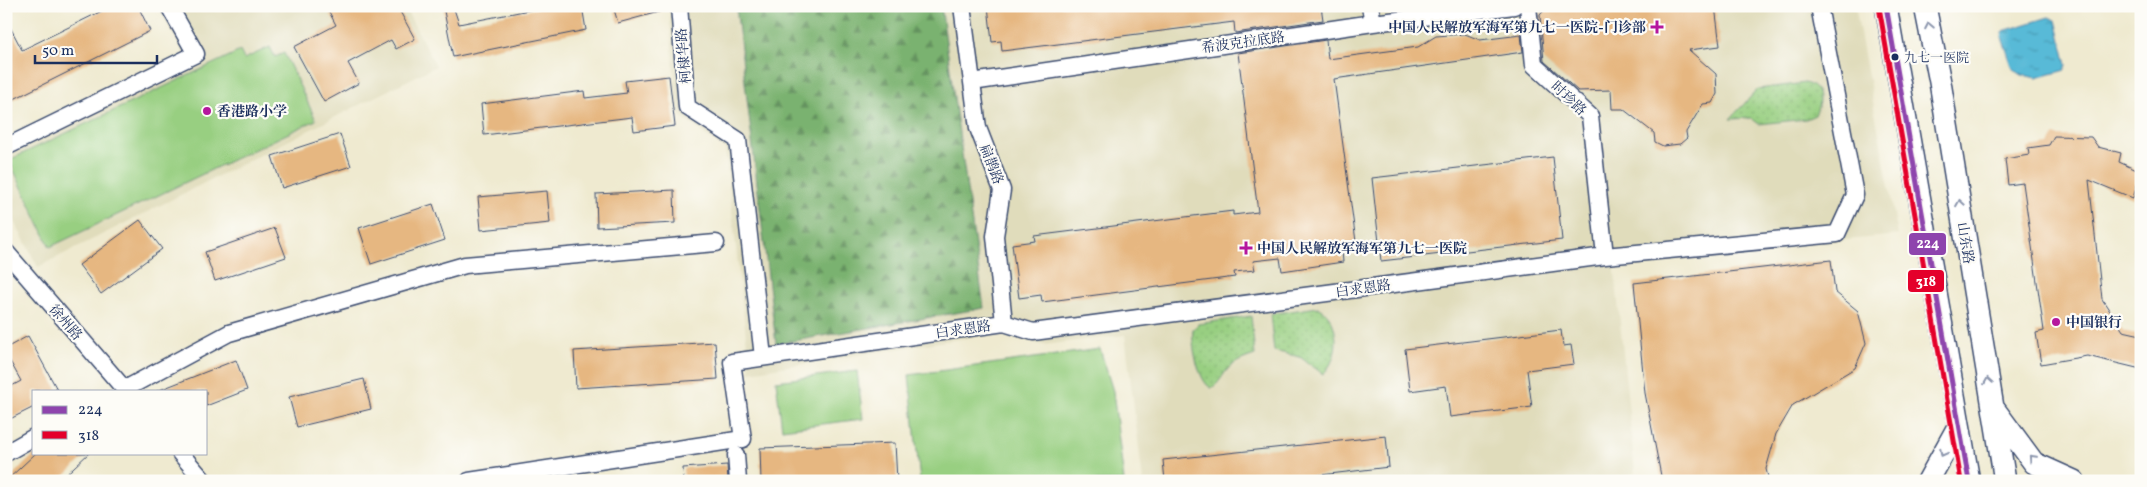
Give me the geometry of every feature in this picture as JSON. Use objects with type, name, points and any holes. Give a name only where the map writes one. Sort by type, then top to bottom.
[{"type":"main road","points":[[1886,6],[1969,481]]},
{"type":"main road","name":"山东路","points":[[1925,6],[1940,82],[2005,481]]},
{"type":"main road","points":[[1992,405],[2034,463],[2074,481]]},
{"type":"main road","points":[[1928,481],[1959,425]]},
{"type":"street","points":[[6,147],[196,54],[169,6]]},
{"type":"street","name":"柯棣华路","points":[[679,6],[687,107],[738,140],[763,357]]},
{"type":"street","name":"扁鹊路","points":[[962,6],[978,128],[1002,190],[995,236],[1004,323]]},
{"type":"street","points":[[1370,6],[1373,23]]},
{"type":"street","name":"希波克拉底路","points":[[972,82],[1373,23],[1514,6]]},
{"type":"street","name":"时珍路","points":[[1528,6],[1534,65],[1590,116],[1605,256]]},
{"type":"street","name":"白求恩路","points":[[469,481],[743,439],[732,362],[1004,323],[1033,332],[1605,256],[1837,234],[1855,195],[1821,7]]},
{"type":"street","points":[[121,389],[228,333],[465,265],[716,243]]},
{"type":"street","name":"徐州路","points":[[6,252],[121,389]]},
{"type":"street","points":[[6,453],[32,438]]},
{"type":"street","points":[[181,454],[204,481]]},
{"type":"street","points":[[736,455],[738,481]]},
{"type":"shaded area","name":"香港路小学","points":[[158,6],[404,6],[436,66],[38,267],[6,205],[6,142],[184,54]]},
{"type":"shaded area","name":"中国人民解放军海军第九七一医院","points":[[669,6],[1855,6],[1898,235],[1614,262],[1635,473],[1612,481],[1143,481],[1125,335],[1043,345],[996,333],[750,372],[725,149],[677,114]]},
{"type":"green space","points":[[736,6],[941,6],[984,308],[776,344]]},
{"type":"green space","points":[[270,47],[275,57],[284,53],[316,120],[50,247],[9,160],[240,51],[244,59]]},
{"type":"green space","points":[[1805,83],[1815,88],[1819,96],[1815,115],[1806,119],[1759,124],[1751,118],[1730,119],[1758,89]]},
{"type":"green space","points":[[1318,307],[1326,312],[1331,320],[1336,339],[1333,358],[1323,374],[1300,357],[1274,351],[1270,314]]},
{"type":"green space","points":[[1251,316],[1255,355],[1233,365],[1217,384],[1211,388],[1202,378],[1196,361],[1193,329],[1198,324]]},
{"type":"green space","points":[[1100,349],[1113,391],[1124,481],[920,481],[909,375]]},
{"type":"green space","points":[[857,371],[863,419],[782,429],[776,381]]},
{"type":"water","points":[[2049,17],[2056,20],[2067,65],[2065,70],[2037,78],[2022,75],[2013,69],[2002,37],[2003,31]]},
{"type":"building","points":[[112,6],[138,6],[150,31],[6,103],[6,19],[22,50]]},
{"type":"building","points":[[326,6],[397,6],[415,39],[396,49],[391,40],[348,63],[359,83],[324,102],[294,47],[336,25]]},
{"type":"building","points":[[443,6],[453,6],[459,24],[549,6],[582,6],[586,30],[453,57]]},
{"type":"building","points":[[613,6],[665,6],[666,10],[618,23]]},
{"type":"building","points":[[988,6],[1321,6],[1323,20],[1235,33],[1234,22],[1002,51],[1001,41],[992,42]]},
{"type":"building","points":[[1548,6],[1715,6],[1720,46],[1689,50],[1716,74],[1717,94],[1712,103],[1703,104],[1686,132],[1687,138],[1680,144],[1663,146],[1655,142],[1654,133],[1623,109],[1612,109],[1611,90],[1578,91],[1544,61],[1540,15]]},
{"type":"building","points":[[1465,34],[1480,40],[1521,35],[1523,52],[1334,79],[1357,249],[1342,251],[1343,262],[1282,271],[1280,258],[1253,261],[1255,270],[1234,272],[1235,277],[1042,302],[1041,295],[1019,298],[1012,244],[1035,241],[1034,236],[1233,211],[1233,215],[1258,212],[1238,53],[1326,40],[1328,59],[1418,47],[1436,36]]},
{"type":"building","points":[[669,76],[675,126],[634,131],[632,117],[484,135],[481,104],[584,91],[585,98],[627,93],[625,81]]},
{"type":"building","points":[[340,134],[351,166],[282,188],[272,156]]},
{"type":"building","points":[[2054,136],[2091,137],[2098,147],[2121,153],[2119,162],[2141,172],[2133,198],[2089,180],[2102,299],[2123,331],[2141,335],[2141,369],[2087,356],[2041,364],[2036,333],[2044,331],[2023,183],[2008,185],[2005,159],[2029,155],[2028,148],[2049,145]]},
{"type":"building","points":[[1553,157],[1562,240],[1381,261],[1372,178]]},
{"type":"building","points":[[674,190],[675,223],[597,227],[596,194]]},
{"type":"building","points":[[547,191],[550,223],[481,230],[478,197]]},
{"type":"building","points":[[433,204],[445,240],[371,264],[359,228]]},
{"type":"building","points":[[140,220],[162,249],[101,294],[79,265]]},
{"type":"building","points":[[275,228],[286,257],[215,281],[205,252]]},
{"type":"building","points":[[1831,260],[1835,292],[1858,311],[1866,343],[1855,368],[1793,405],[1776,434],[1766,469],[1769,481],[1662,481],[1645,393],[1634,283]]},
{"type":"building","points":[[1561,330],[1563,346],[1571,345],[1574,364],[1527,370],[1532,407],[1450,417],[1446,386],[1410,391],[1405,349]]},
{"type":"building","points":[[28,336],[57,390],[32,390],[32,408],[6,421],[6,389],[21,381],[6,354],[6,348]]},
{"type":"building","points":[[715,342],[718,379],[576,388],[574,351]]},
{"type":"building","points":[[236,360],[247,390],[208,405],[208,390],[160,390]]},
{"type":"building","points":[[364,379],[371,409],[297,427],[289,397]]},
{"type":"building","points":[[1386,436],[1389,467],[1304,477],[1304,481],[1165,481],[1163,460]]},
{"type":"building","points":[[895,443],[897,481],[761,481],[760,448]]},
{"type":"building","points":[[35,454],[88,454],[59,481],[6,481]]},
{"type":"building","points":[[727,465],[728,481],[684,481],[683,468]]},
{"type":"transit line","name":"224","points":[[1886,6],[1969,481]]},
{"type":"transit line","name":"318","points":[[1879,7],[1961,481]]},
{"type":"place","name":"中国人民解放军海军第九七一医院-门诊部","points":[[1657,27]]},
{"type":"place","name":"九七一医院","points":[[1895,57]]},
{"type":"place","name":"香港路小学","points":[[207,111]]},
{"type":"place","name":"中国人民解放军海军第九七一医院","points":[[1246,248]]},
{"type":"place","name":"中国银行","points":[[2056,322]]}]
